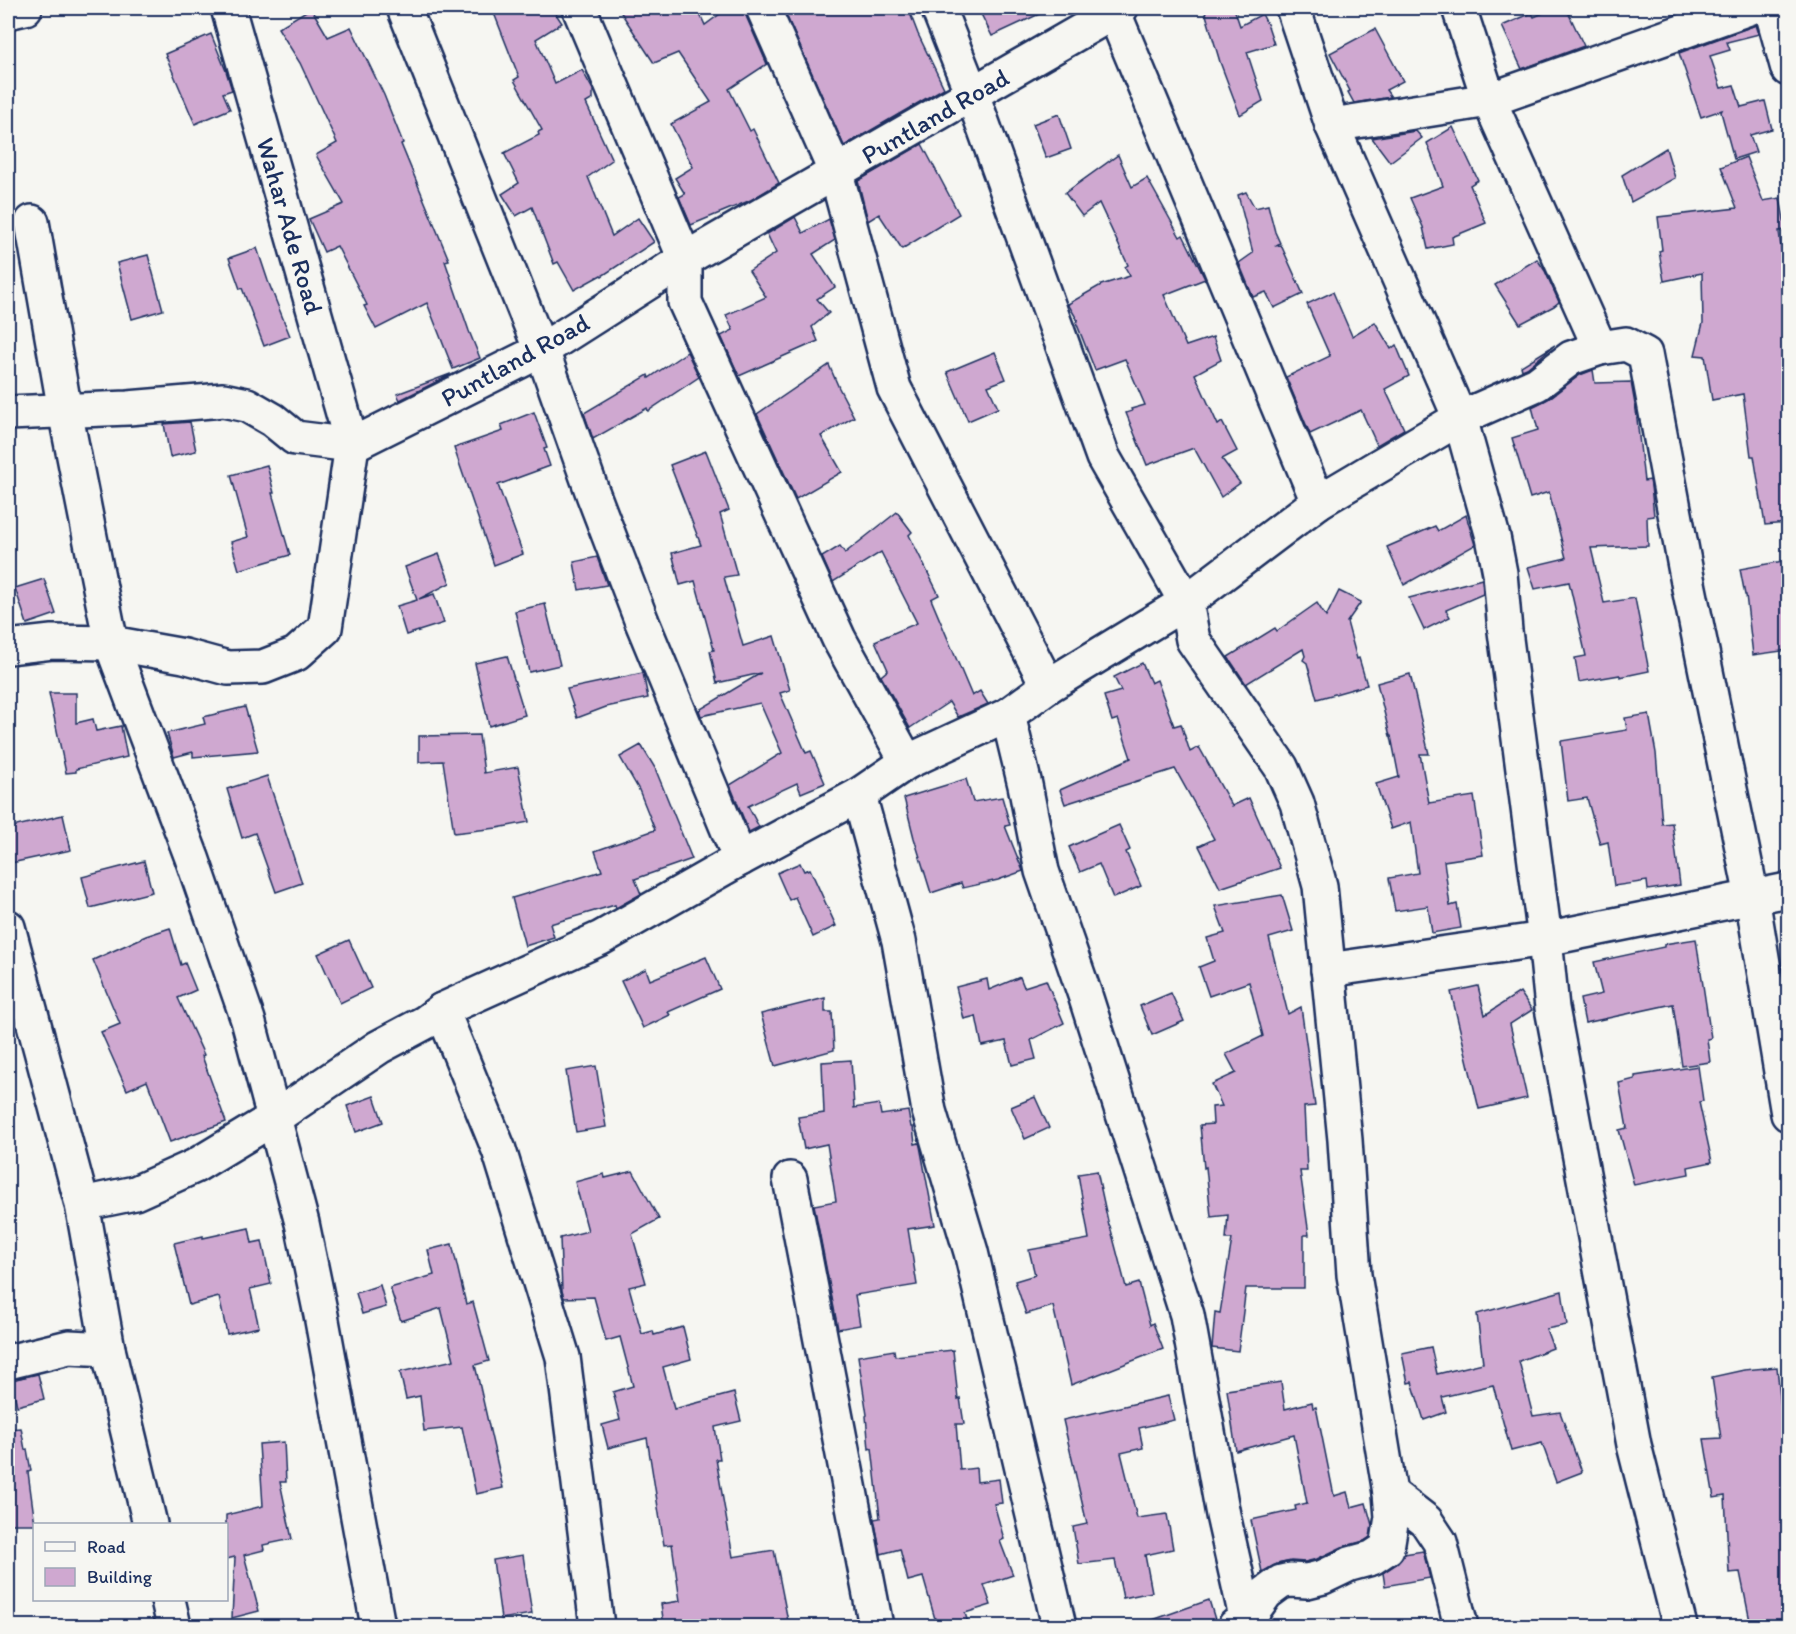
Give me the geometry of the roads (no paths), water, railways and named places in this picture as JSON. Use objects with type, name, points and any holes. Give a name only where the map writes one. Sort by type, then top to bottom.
[{"type":"street","points":[[8,12],[25,8]]},
{"type":"street","name":"Wahar Ade Road","points":[[228,8],[352,445]]},
{"type":"street","points":[[404,8],[542,350],[593,494],[642,622],[740,859]]},
{"type":"street","points":[[579,8],[685,259],[685,302],[839,639],[907,762]]},
{"type":"street","points":[[763,8],[836,173],[894,388],[1048,686]]},
{"type":"street","points":[[938,8],[972,94],[1103,458],[1186,602],[1193,640],[1281,767],[1297,803],[1320,886],[1345,1140],[1353,1275],[1390,1493],[1392,1517],[1387,1548],[1372,1558],[1350,1564],[1323,1577],[1306,1581],[1281,1582],[1266,1593],[1243,1624]]},
{"type":"street","points":[[1293,8],[1332,125],[1460,418],[1493,537],[1500,573],[1505,631],[1552,1008],[1634,1445],[1680,1626]]},
{"type":"street","points":[[1459,8],[1489,100],[1600,348]]},
{"type":"street","points":[[1332,125],[1489,100],[1749,8]]},
{"type":"street","points":[[1770,8],[1788,69]]},
{"type":"street","points":[[1116,9],[1318,502]]},
{"type":"street","name":"Puntland Road","points":[[352,445],[542,350],[685,259],[1116,9]]},
{"type":"street","points":[[32,222],[65,411],[111,643],[192,858],[248,1020],[302,1223],[378,1626]]},
{"type":"street","points":[[82,1204],[135,1192],[195,1166],[274,1118],[379,1047],[426,1022],[442,1010],[600,938],[859,795],[907,762],[1008,715],[1048,686],[1186,602],[1318,502],[1460,418],[1537,384],[1571,358],[1600,348],[1626,344],[1645,354],[1689,588],[1752,897],[1788,1114]]},
{"type":"street","points":[[8,413],[187,404],[223,400],[247,405],[273,420],[295,438],[352,445],[325,628],[296,654],[263,667],[228,668],[184,656],[111,643],[52,642],[8,647]]},
{"type":"street","points":[[1008,715],[1042,871],[1085,995],[1187,1315],[1243,1624]]},
{"type":"street","points":[[859,795],[898,941],[929,1111],[971,1252],[1059,1626]]},
{"type":"street","points":[[1328,970],[1545,939],[1788,890]]},
{"type":"street","points":[[8,927],[82,1204],[108,1349],[150,1523]]},
{"type":"street","points":[[442,1010],[499,1150],[563,1357],[597,1626]]},
{"type":"street","points":[[790,1179],[876,1626]]},
{"type":"street","points":[[8,1362],[69,1347],[108,1349]]},
{"type":"street","points":[[1390,1493],[1426,1521],[1440,1542],[1461,1626]]},
{"type":"street","points":[[168,1601],[174,1626]]}]
